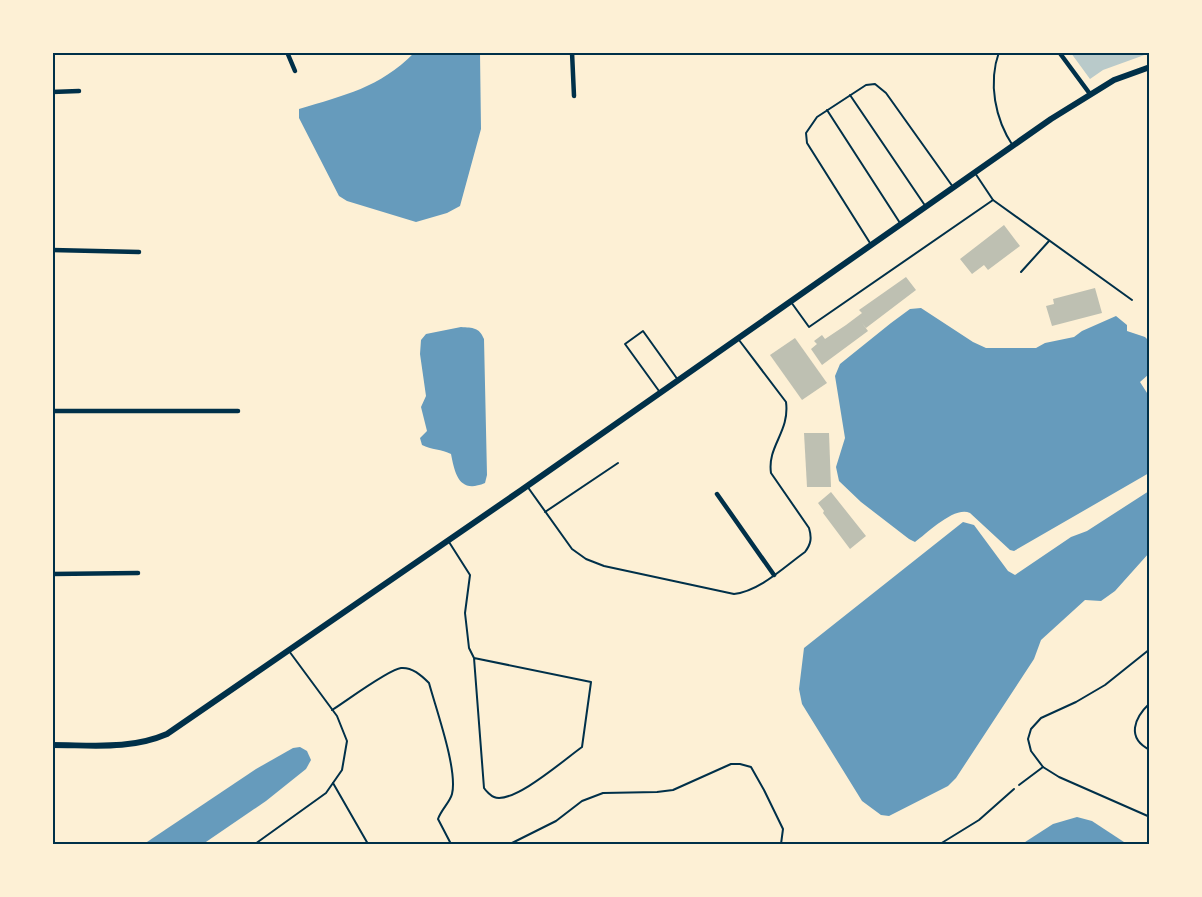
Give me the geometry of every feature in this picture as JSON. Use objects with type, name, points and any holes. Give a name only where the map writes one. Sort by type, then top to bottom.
[{"type":"street","points":[[287,52],[295,71]]},
{"type":"street","points":[[572,52],[574,96]]},
{"type":"street","points":[[1059,52],[1090,94]]},
{"type":"street","points":[[52,745],[126,746],[150,741],[167,734],[527,486],[1013,146],[1090,94],[1114,80],[1149,66]]},
{"type":"street","points":[[52,92],[79,91]]},
{"type":"street","points":[[52,250],[139,252]]},
{"type":"street","points":[[52,411],[238,411]]},
{"type":"street","points":[[717,494],[774,575]]},
{"type":"street","points":[[52,574],[138,573]]},
{"type":"lane","points":[[999,52],[995,103],[1002,130],[1013,146]]},
{"type":"lane","points":[[871,246],[807,143],[806,133],[817,117],[866,85],[875,84],[886,93],[953,187]]},
{"type":"lane","points":[[850,95],[926,207]]},
{"type":"lane","points":[[827,110],[902,225]]},
{"type":"lane","points":[[974,173],[993,200],[1132,300]]},
{"type":"lane","points":[[790,301],[809,327],[993,200]]},
{"type":"lane","points":[[1021,272],[1050,241]]},
{"type":"lane","points":[[660,393],[625,344],[643,331],[678,380]]},
{"type":"lane","points":[[527,486],[572,549],[586,559],[604,566],[734,594],[750,590],[774,575],[805,552],[810,546],[812,537],[771,473],[771,454],[786,424],[786,402],[737,338]]},
{"type":"lane","points":[[545,512],[618,463]]},
{"type":"lane","points":[[448,539],[470,575],[465,613],[469,648],[474,658],[484,788],[493,797],[507,798],[519,793],[582,747],[591,682],[474,658]]},
{"type":"lane","points":[[1149,649],[1105,685],[1076,702],[1041,718],[1031,729],[1028,739],[1031,751],[1043,767],[1059,777],[1149,817]]},
{"type":"lane","points":[[256,844],[326,793],[342,770],[347,741],[332,710],[289,651]]},
{"type":"lane","points":[[332,710],[390,671],[402,668],[419,673],[429,683],[451,769],[452,795],[441,810],[438,819],[450,844]]},
{"type":"lane","points":[[1149,703],[1137,718],[1133,730],[1136,740],[1149,750]]},
{"type":"lane","points":[[510,844],[556,822],[582,801],[603,793],[673,790],[731,764],[751,767],[783,829],[781,844]]},
{"type":"lane","points":[[1019,785],[1043,767]]},
{"type":"lane","points":[[333,783],[368,844]]},
{"type":"path","points":[[940,844],[979,820],[1019,785]]},
{"type":"shaded area","points":[[1071,53],[1150,53],[1103,70],[1090,79]]},
{"type":"water","points":[[414,53],[480,53],[481,129],[460,206],[447,213],[416,222],[347,201],[339,196],[299,118],[299,109],[361,89],[388,75]]},
{"type":"water","points":[[921,308],[986,348],[1036,348],[1045,343],[1074,337],[1116,316],[1127,325],[1127,331],[1145,337],[1149,341],[1149,374],[1140,382],[1149,396],[1149,473],[1014,551],[1010,550],[970,513],[964,512],[949,517],[915,542],[909,539],[861,502],[839,481],[836,467],[845,438],[835,376],[840,364],[891,323],[910,309]]},
{"type":"water","points":[[461,327],[478,330],[484,339],[487,475],[485,483],[476,486],[469,486],[460,480],[454,469],[451,454],[422,445],[420,438],[427,431],[421,407],[426,396],[420,354],[421,340],[426,334]]},
{"type":"water","points":[[1149,491],[1149,553],[1115,591],[1101,601],[1085,600],[1041,640],[1034,659],[956,778],[948,786],[889,816],[881,815],[862,801],[802,704],[799,689],[804,648],[963,522],[974,525],[1008,571],[1015,575],[1071,537],[1087,531]]},
{"type":"water","points":[[300,747],[307,751],[311,760],[306,769],[266,801],[203,844],[144,844],[256,769],[293,748]]},
{"type":"water","points":[[1077,817],[1092,821],[1127,844],[1022,844],[1053,824]]},
{"type":"building","points":[[1004,225],[1020,246],[988,270],[984,265],[972,274],[960,259]]},
{"type":"building","points":[[906,277],[916,290],[866,328],[862,323],[868,331],[822,365],[811,349],[817,344],[814,341],[822,335],[825,339],[846,325],[862,313],[859,310]]},
{"type":"building","points":[[1095,288],[1102,313],[1052,326],[1046,306],[1054,304],[1053,299]]},
{"type":"building","points":[[795,338],[827,383],[802,400],[770,355]]},
{"type":"building","points":[[804,433],[829,433],[831,487],[807,487]]},
{"type":"building","points":[[831,492],[866,536],[850,549],[818,503]]}]
